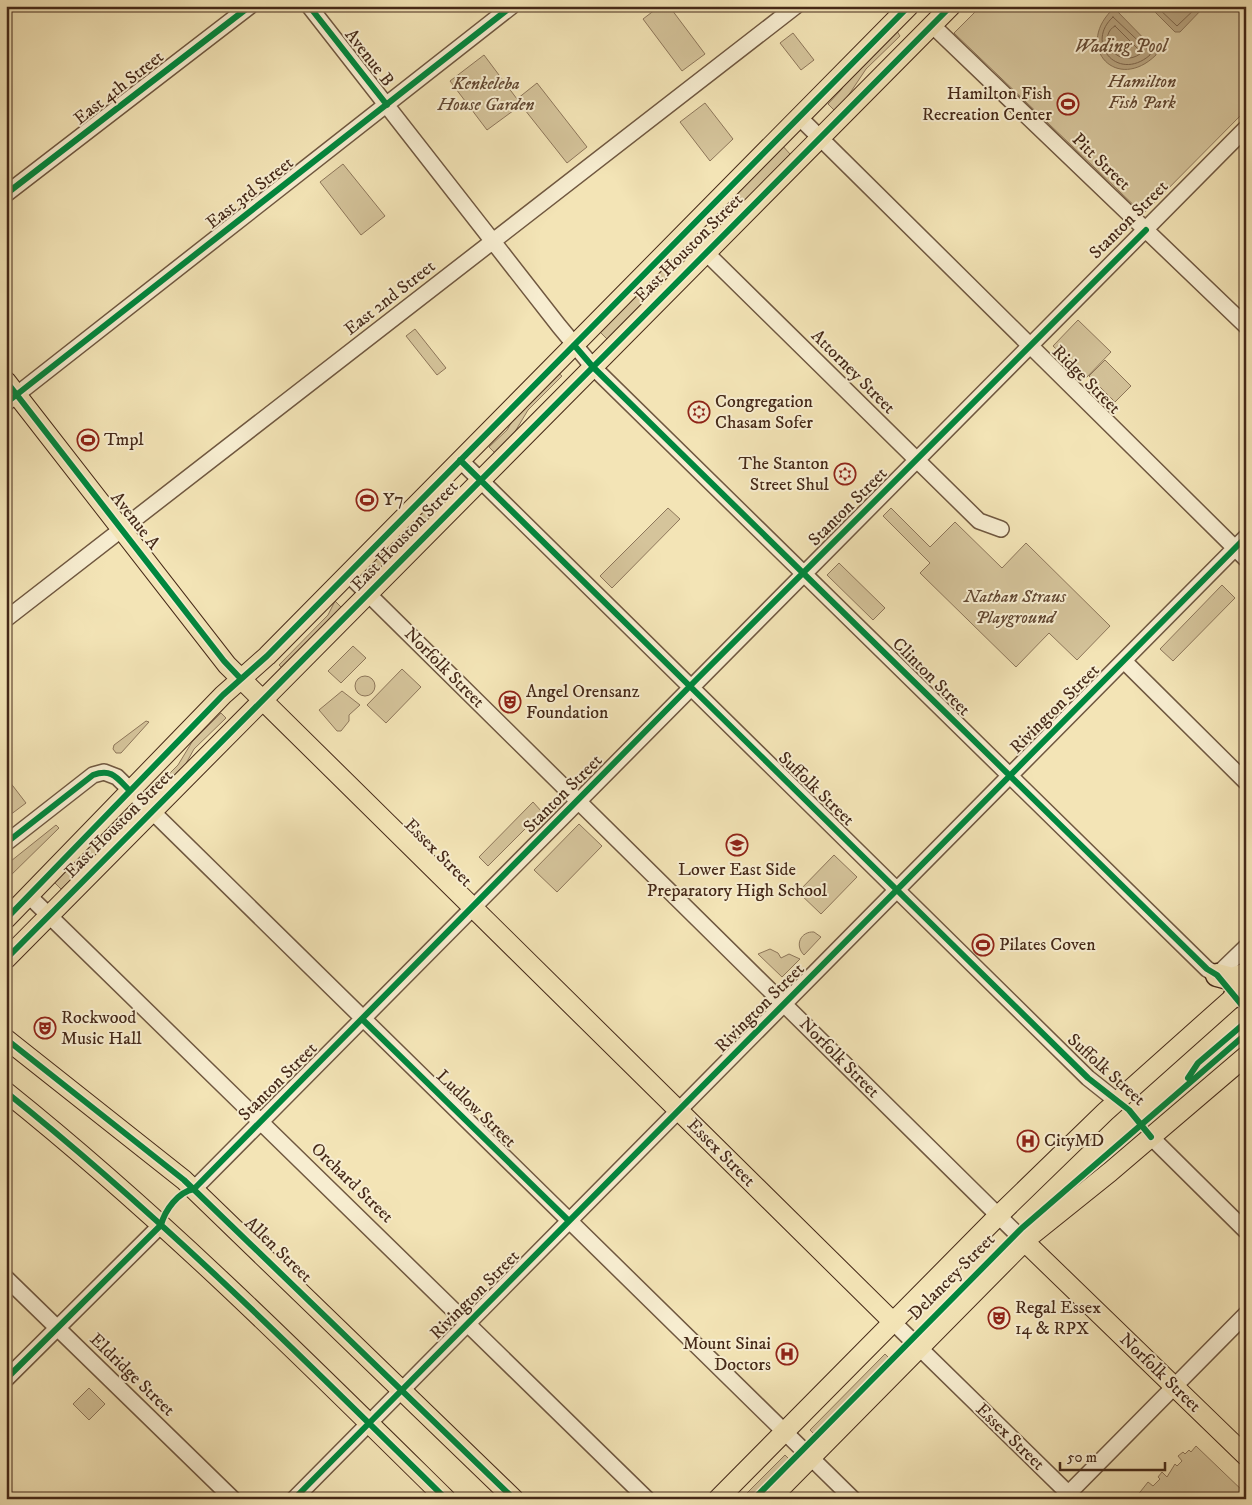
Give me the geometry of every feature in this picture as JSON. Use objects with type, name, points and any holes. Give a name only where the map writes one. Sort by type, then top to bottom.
[{"type":"highway","points":[[1217,976],[1232,979],[1246,974]]},
{"type":"main road","name":"East Houston Street","points":[[6,919],[130,791],[348,574],[909,6]]},
{"type":"main road","points":[[916,6],[932,25]]},
{"type":"main road","name":"East Houston Street","points":[[6,959],[951,6]]},
{"type":"main road","name":"Avenue A","points":[[10,392],[122,529],[224,661],[241,679]]},
{"type":"main road","name":"Essex Street","points":[[241,679],[893,1322]]},
{"type":"main road","name":"Delancey Street","points":[[718,1499],[999,1215],[1117,1101],[1240,991]]},
{"type":"main road","name":"Allen Street","points":[[6,1038],[194,1189],[514,1499]]},
{"type":"main road","name":"Delancey Street","points":[[770,1499],[1024,1241],[1246,1056]]},
{"type":"main road","points":[[6,1092],[161,1225],[307,1362],[446,1499]]},
{"type":"main road","name":"Norfolk Street","points":[[1024,1241],[1246,1456]]},
{"type":"street","name":"East 4th Street","points":[[6,194],[250,6]]},
{"type":"street","name":"Avenue B","points":[[309,6],[493,243],[593,367]]},
{"type":"street","name":"East 3rd Street","points":[[10,392],[387,105],[512,6]]},
{"type":"street","name":"East 2nd Street","points":[[6,619],[796,6]]},
{"type":"street","name":"Pitt Street","points":[[932,25],[1246,326]]},
{"type":"street","name":"Ridge Street","points":[[800,118],[1240,554]]},
{"type":"street","name":"Stanton Street","points":[[194,1189],[1246,128]]},
{"type":"street","name":"Attorney Street","points":[[685,232],[979,521],[1001,529]]},
{"type":"street","name":"Clinton Street","points":[[593,367],[1207,969],[1217,976]]},
{"type":"street","name":"Suffolk Street","points":[[460,460],[1088,1078],[1117,1101]]},
{"type":"street","name":"Rivington Street","points":[[294,1499],[1124,661],[1240,554],[1246,537]]},
{"type":"street","name":"Norfolk Street","points":[[348,574],[1024,1241]]},
{"type":"street","points":[[1124,661],[1246,782]]},
{"type":"street","name":"Ludlow Street","points":[[6,843],[92,776],[104,772],[110,773],[853,1499]]},
{"type":"street","name":"Orchard Street","points":[[29,896],[647,1499]]},
{"type":"street","points":[[1217,976],[1246,947]]},
{"type":"street","points":[[1151,1137],[1246,1231]]},
{"type":"street","points":[[6,1379],[161,1225]]},
{"type":"street","name":"Eldridge Street","points":[[6,1278],[232,1499]]},
{"type":"street","points":[[1068,1497],[1246,1314]]},
{"type":"street","name":"Essex Street","points":[[893,1322],[1068,1497]]},
{"type":"green space","points":[[660,6],[669,6],[705,54],[682,71],[643,19]]},
{"type":"green space","name":"Hamilton Fish Park","points":[[981,6],[1246,6],[1246,110],[1143,214],[954,33]]},
{"type":"green space","points":[[895,28],[900,36],[866,69],[848,96],[834,110],[828,104],[841,90],[853,70]]},
{"type":"green space","points":[[793,33],[814,60],[801,70],[780,43]]},
{"type":"green space","name":"Kenkeleba House Garden","points":[[484,55],[517,99],[537,83],[587,147],[567,163],[521,105],[487,130],[450,81]]},
{"type":"green space","points":[[705,103],[733,139],[710,161],[680,122]]},
{"type":"green space","points":[[781,144],[790,154],[719,227],[709,217]]},
{"type":"green space","points":[[343,164],[385,216],[361,235],[320,182]]},
{"type":"green space","points":[[668,259],[676,269],[607,339],[598,330]]},
{"type":"green space","points":[[1078,320],[1111,352],[1086,378],[1053,346]]},
{"type":"green space","points":[[415,329],[446,368],[437,375],[406,336]]},
{"type":"green space","points":[[1105,360],[1131,386],[1115,402],[1089,376]]},
{"type":"green space","points":[[556,371],[562,376],[528,410],[513,435],[495,453],[489,447],[507,430],[521,406]]},
{"type":"green space","points":[[445,483],[455,493],[379,571],[369,561]]},
{"type":"green space","points":[[668,508],[680,519],[612,588],[600,576]]},
{"type":"green space","name":"Nathan Straus Playground","points":[[891,508],[930,547],[955,522],[1002,568],[1026,543],[1110,626],[1077,660],[1049,633],[1016,667],[920,573],[930,563],[883,516]]},
{"type":"green space","points":[[839,563],[885,608],[873,620],[827,575]]},
{"type":"green space","points":[[1222,585],[1235,598],[1173,661],[1160,649]]},
{"type":"green space","points":[[335,601],[342,608],[282,668],[279,665],[328,615]]},
{"type":"green space","points":[[353,646],[366,658],[341,683],[328,671]]},
{"type":"green space","points":[[402,669],[421,687],[386,723],[367,705]]},
{"type":"green space","points":[[365,676],[372,679],[375,686],[372,693],[365,696],[358,693],[355,686],[358,679]]},
{"type":"green space","points":[[342,691],[360,705],[349,715],[349,721],[341,731],[337,731],[319,710]]},
{"type":"green space","points":[[221,713],[226,718],[194,749],[183,769],[169,782],[165,778],[178,765],[192,742]]},
{"type":"green space","points":[[146,721],[149,722],[121,753],[116,753],[113,749],[114,745]]},
{"type":"green space","points":[[6,777],[26,803],[6,818]]},
{"type":"green space","points":[[533,802],[542,812],[488,866],[479,857]]},
{"type":"green space","points":[[118,818],[125,826],[61,889],[53,881]]},
{"type":"green space","points":[[579,824],[602,846],[557,892],[534,870]]},
{"type":"green space","points":[[56,825],[59,828],[6,880],[6,865]]},
{"type":"green space","points":[[834,855],[857,877],[821,914],[798,892]]},
{"type":"green space","points":[[809,932],[814,932],[821,937],[804,955],[799,943],[800,939]]},
{"type":"green space","points":[[770,949],[778,953],[781,958],[789,954],[800,959],[782,977],[758,954]]},
{"type":"green space","points":[[885,1354],[889,1358],[814,1434],[810,1430]]},
{"type":"green space","points":[[89,1388],[105,1404],[89,1420],[73,1404]]},
{"type":"green space","points":[[1196,1446],[1246,1494],[1246,1499],[1138,1499],[1137,1496],[1148,1482],[1153,1486],[1160,1479],[1158,1477],[1162,1472],[1167,1477],[1175,1464],[1177,1466],[1182,1461],[1178,1456],[1183,1452],[1185,1454],[1189,1450],[1191,1452]]},
{"type":"green space","points":[[785,1455],[789,1459],[750,1499],[741,1499]]},
{"type":"water","points":[[1149,6],[1205,6],[1180,32],[1175,32]]},
{"type":"water","name":"Wading Pool","points":[[1111,11],[1117,11],[1156,51],[1156,55],[1141,66],[1127,69],[1115,68],[1105,61],[1099,51],[1097,39],[1101,25]]},
{"type":"cycle path","points":[[6,194],[250,6]]},
{"type":"cycle path","points":[[309,6],[387,105]]},
{"type":"cycle path","points":[[6,403],[512,6]]},
{"type":"cycle path","points":[[6,919],[223,695],[267,656],[909,6]]},
{"type":"cycle path","points":[[6,959],[951,6]]},
{"type":"cycle path","points":[[6,1379],[161,1225],[173,1202],[183,1194],[194,1189],[698,678],[1146,230]]},
{"type":"cycle path","points":[[574,345],[593,367],[1207,969],[1217,975],[1246,1010]]},
{"type":"cycle path","points":[[6,381],[224,661],[241,679]]},
{"type":"cycle path","points":[[460,460],[1088,1078],[1129,1110],[1151,1137]]},
{"type":"cycle path","points":[[294,1499],[1246,537]]},
{"type":"cycle path","points":[[6,843],[93,775],[100,773],[110,774],[118,778],[130,791]]},
{"type":"cycle path","points":[[362,1019],[569,1221]]},
{"type":"cycle path","points":[[1188,1078],[1198,1063],[1246,1022]]},
{"type":"cycle path","points":[[754,1499],[1022,1228],[1246,1034]]},
{"type":"cycle path","points":[[6,1039],[184,1180],[514,1499]]},
{"type":"cycle path","points":[[6,1092],[121,1189],[176,1239],[286,1342],[446,1499]]},
{"type":"place","name":"Hamilton Fish Recreation Center","points":[[1068,104]]},
{"type":"place","name":"Congregation Chasam Sofer","points":[[699,412]]},
{"type":"place","name":"Tmpl","points":[[88,440]]},
{"type":"place","name":"The Stanton Street Shul","points":[[845,474]]},
{"type":"place","name":"Y7","points":[[367,500]]},
{"type":"place","name":"Angel Orensanz Foundation","points":[[510,702]]},
{"type":"place","name":"Lower East Side Preparatory High School","points":[[737,845]]},
{"type":"place","name":"Pilates Coven","points":[[983,945]]},
{"type":"place","name":"Rockwood Music Hall","points":[[45,1028]]},
{"type":"place","name":"CityMD","points":[[1028,1141]]},
{"type":"place","name":"Regal Essex 14 & RPX","points":[[999,1318]]},
{"type":"place","name":"Mount Sinai Doctors","points":[[787,1354]]}]
